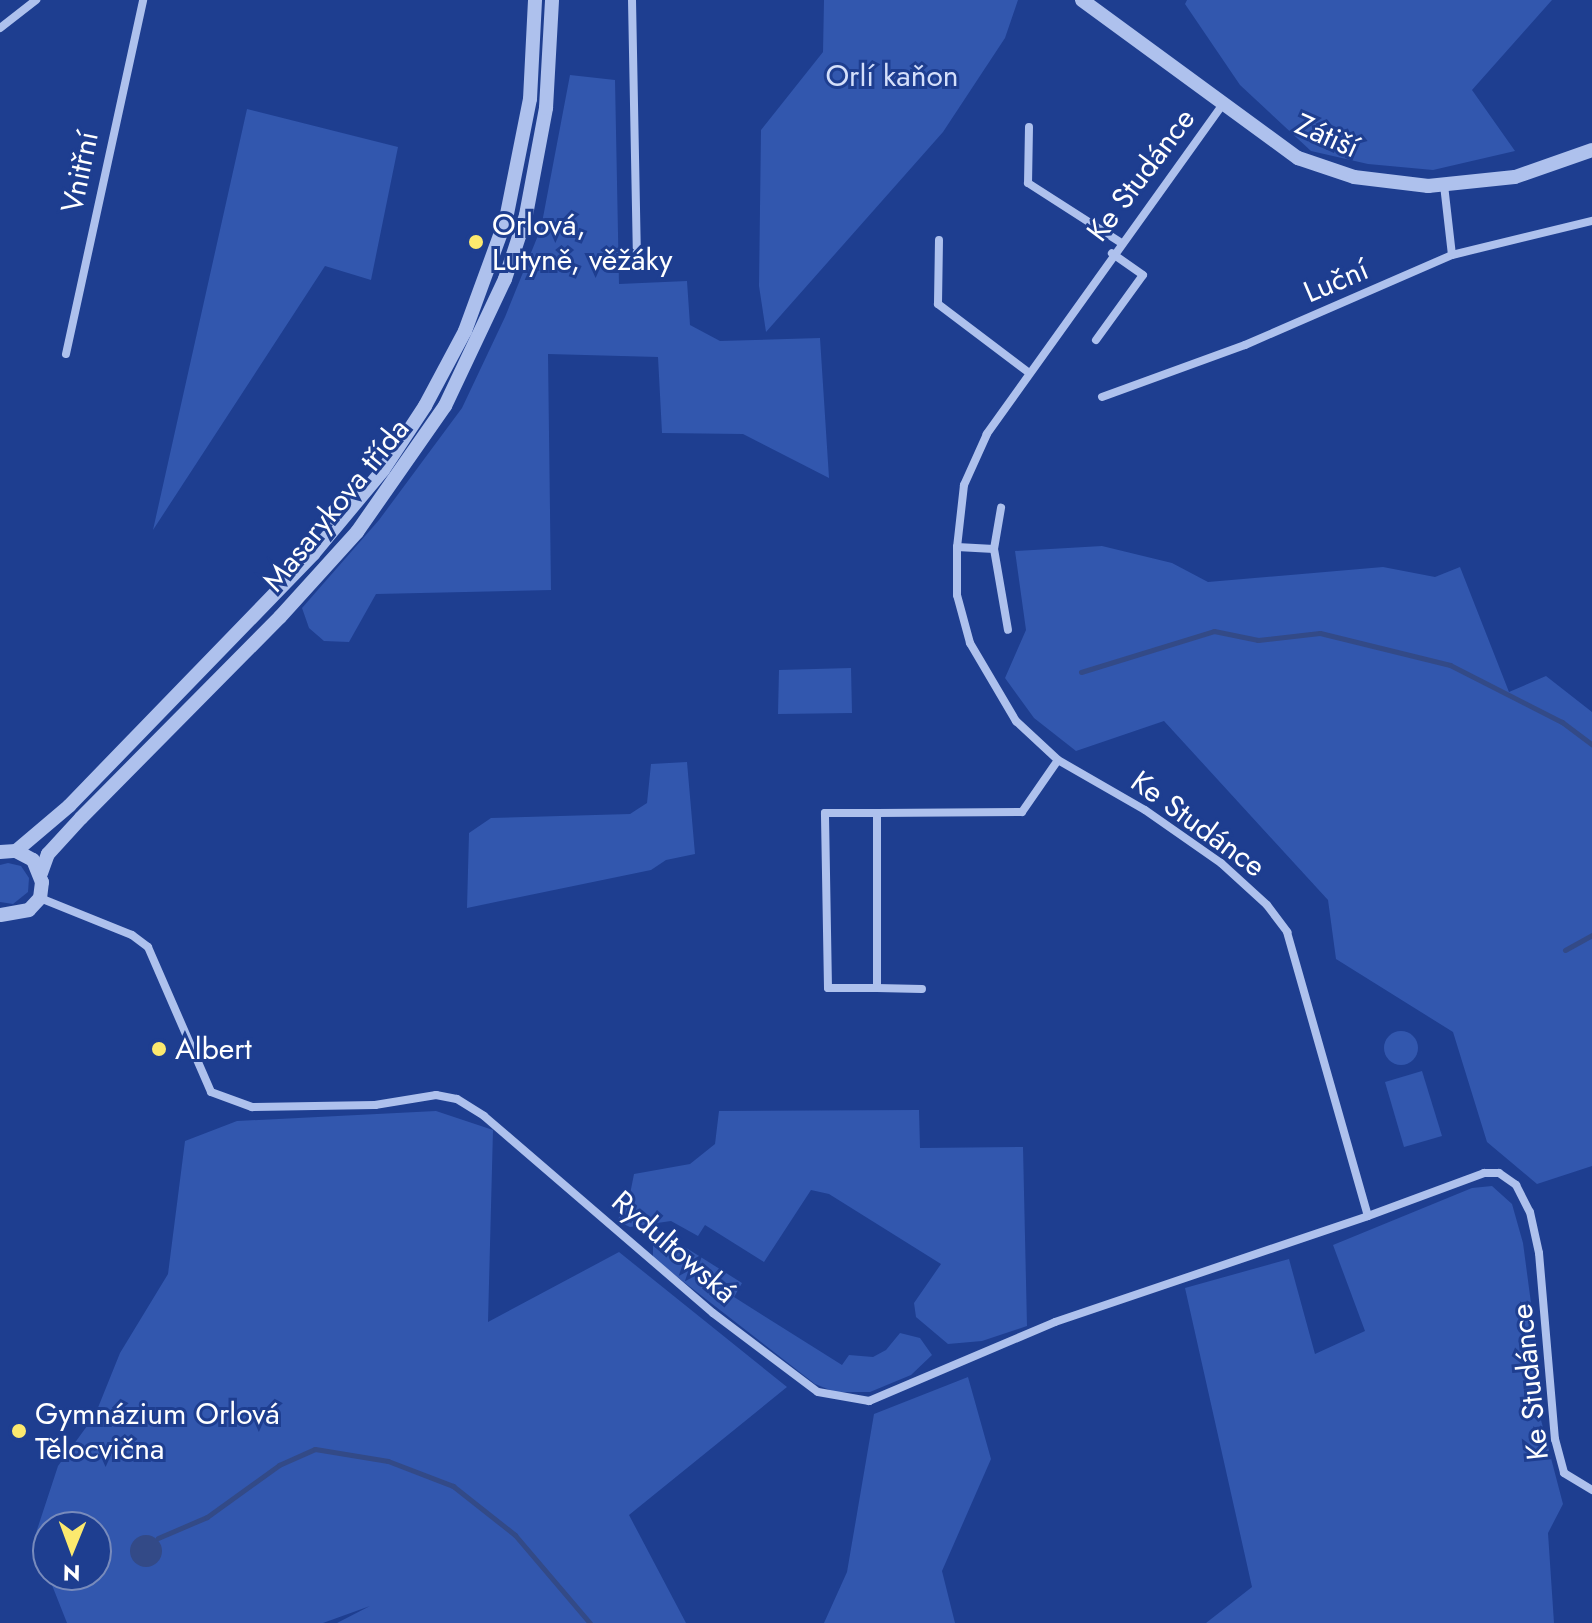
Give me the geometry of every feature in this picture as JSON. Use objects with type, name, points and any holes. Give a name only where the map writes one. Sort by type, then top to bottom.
[{"type":"street","points":[[0,28],[36,0]]},
{"type":"street","name":"Vnitřní","points":[[66,354],[143,0]]},
{"type":"street","name":"Masarykova třída","points":[[16,851],[69,806],[313,554],[383,470],[425,406],[465,331],[506,219],[530,99],[535,0]]},
{"type":"street","name":"Masarykova třída","points":[[41,873],[48,854],[81,818],[280,617],[357,532],[445,406],[505,279],[526,215],[546,108],[552,0]]},
{"type":"street","points":[[632,0],[637,262]]},
{"type":"street","name":"Zátiší","points":[[1082,0],[1298,158],[1354,177],[1444,185],[1515,177],[1592,150]]},
{"type":"street","name":"Ke Studánce","points":[[1223,104],[1112,253],[987,434],[964,485],[957,547],[957,595],[970,643],[1016,721],[1058,760],[1145,810],[1221,863],[1267,905],[1287,932],[1368,1216],[1484,1173],[1499,1173],[1516,1185],[1530,1212],[1539,1253],[1555,1439],[1564,1473],[1592,1490]]},
{"type":"street","points":[[1029,127],[1028,183],[1120,242]]},
{"type":"street","points":[[1444,185],[1452,255]]},
{"type":"street","name":"Luční","points":[[1102,397],[1245,345],[1452,255],[1592,221]]},
{"type":"street","points":[[939,240],[938,304],[1028,372]]},
{"type":"street","points":[[1096,340],[1143,275],[1112,253]]},
{"type":"street","points":[[1001,508],[994,549],[1008,630]]},
{"type":"street","points":[[957,547],[994,549]]},
{"type":"street","points":[[922,989],[828,988],[825,813],[1022,812],[1058,760]]},
{"type":"street","points":[[877,813],[877,988]]},
{"type":"street","points":[[0,852],[16,851],[33,860],[41,873],[40,898],[24,913],[2,916]]},
{"type":"street","name":"Rydultowská","points":[[40,898],[132,935],[148,947],[211,1092],[252,1107],[375,1105],[436,1095],[457,1099],[496,1126],[713,1313],[818,1392],[869,1401],[1055,1322],[1368,1216]]},
{"type":"green space","name":"Orlí kaňon","points":[[824,0],[1018,0],[1005,38],[943,132],[766,332],[759,286],[761,130],[823,52]]},
{"type":"green space","points":[[1187,0],[1552,0],[1472,90],[1515,151],[1433,170],[1368,164],[1311,151],[1240,85],[1185,4]]},
{"type":"green space","points":[[570,75],[615,80],[619,284],[687,281],[690,325],[720,341],[820,338],[829,478],[743,434],[662,433],[658,357],[548,354],[551,590],[376,594],[349,642],[324,641],[309,628],[302,608],[379,520],[462,408],[505,317],[541,228]]},
{"type":"green space","points":[[247,109],[398,147],[371,280],[325,266],[153,530]]},
{"type":"green space","points":[[1102,546],[1172,563],[1208,582],[1383,567],[1435,577],[1460,567],[1509,692],[1546,676],[1592,712],[1592,1166],[1537,1184],[1487,1142],[1453,1032],[1336,959],[1328,900],[1164,721],[1076,751],[1034,718],[1005,678],[1026,630],[1015,551]]},
{"type":"green space","points":[[851,668],[852,713],[778,714],[779,670]]},
{"type":"green space","points":[[687,762],[695,854],[666,860],[651,870],[467,908],[469,833],[491,818],[630,814],[647,803],[651,764]]},
{"type":"green space","points":[[0,865],[21,866],[29,878],[28,892],[13,904],[0,902]]},
{"type":"green space","points":[[1401,1031],[1413,1036],[1418,1048],[1413,1060],[1401,1065],[1389,1060],[1384,1048],[1389,1036]]},
{"type":"green space","points":[[1422,1071],[1442,1136],[1404,1147],[1385,1082]]},
{"type":"green space","points":[[919,1110],[920,1148],[1023,1147],[1027,1326],[982,1341],[948,1344],[916,1317],[914,1303],[941,1264],[829,1194],[811,1190],[764,1262],[705,1225],[698,1236],[671,1221],[630,1227],[617,1221],[629,1199],[634,1174],[690,1164],[715,1144],[719,1111]]},
{"type":"green space","points":[[436,1111],[493,1130],[488,1322],[619,1252],[787,1387],[629,1515],[686,1623],[337,1623],[370,1606],[323,1623],[67,1623],[54,1591],[112,1591],[112,1511],[43,1511],[58,1466],[95,1415],[120,1353],[168,1274],[185,1141],[237,1121]]},
{"type":"green space","points":[[1492,1186],[1512,1204],[1523,1243],[1539,1363],[1541,1420],[1563,1504],[1548,1533],[1554,1623],[1206,1623],[1252,1587],[1185,1288],[1289,1259],[1315,1354],[1365,1331],[1333,1245],[1472,1188]]},
{"type":"green space","points":[[662,1239],[680,1244],[742,1283],[734,1297],[842,1365],[849,1355],[873,1357],[886,1350],[900,1333],[920,1338],[932,1355],[911,1375],[870,1392],[835,1392],[815,1384],[653,1258],[653,1242]]},
{"type":"green space","points":[[968,1377],[991,1459],[942,1571],[955,1623],[824,1623],[847,1572],[874,1414]]},
{"type":"shaded area","points":[[146,1535],[157,1540],[162,1551],[157,1562],[146,1567],[135,1562],[130,1551],[135,1540]]},
{"type":"waterway","points":[[1081,672],[1214,631],[1258,640],[1320,633],[1450,665],[1562,722],[1592,745]]},
{"type":"waterway","points":[[1565,950],[1592,935]]},
{"type":"waterway","points":[[158,1538],[207,1517],[279,1465],[315,1449],[388,1461],[453,1486],[515,1535],[590,1623]]},
{"type":"place","name":"Orlová, Lutyně, věžáky","points":[[476,242]]},
{"type":"place","name":"Albert","points":[[159,1049]]},
{"type":"place","name":"Gymnázium Orlová Tělocvična","points":[[19,1431]]}]
